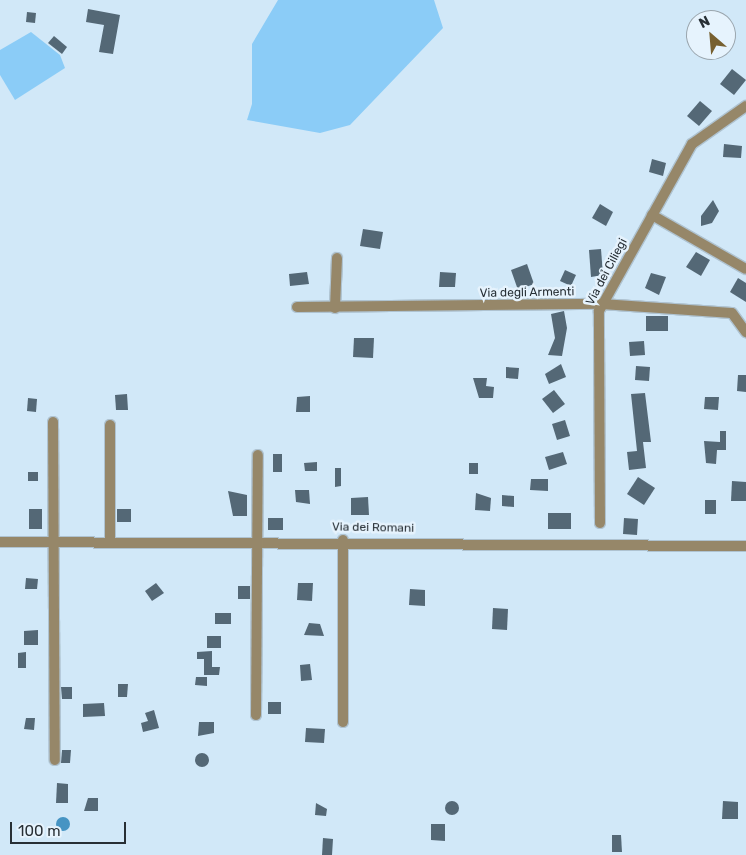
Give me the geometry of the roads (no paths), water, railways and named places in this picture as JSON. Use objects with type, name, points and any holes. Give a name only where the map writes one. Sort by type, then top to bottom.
[{"type":"street","name":"Via dei Ciliegi","points":[[600,523],[597,321],[602,304],[694,141],[744,109]]},
{"type":"street","points":[[652,215],[746,269]]},
{"type":"street","points":[[335,308],[337,258]]},
{"type":"street","name":"Via degli Armenti","points":[[297,307],[602,304],[732,313],[746,332]]},
{"type":"street","points":[[53,422],[55,760]]},
{"type":"street","points":[[110,425],[110,541]]},
{"type":"street","points":[[256,715],[258,455]]},
{"type":"street","points":[[343,540],[343,722]]},
{"type":"street","name":"Via dei Romani","points":[[0,542],[343,540],[746,546]]}]
